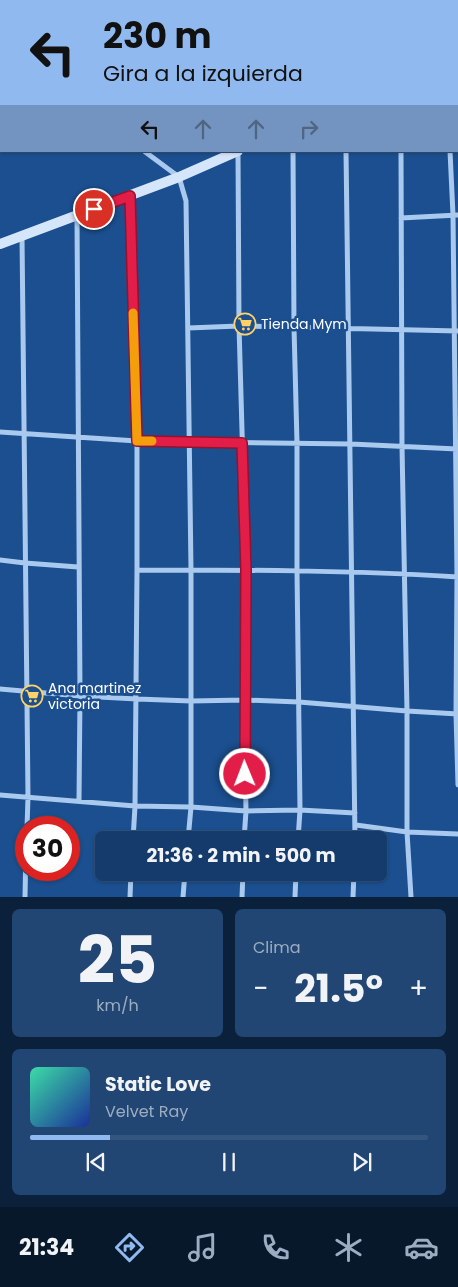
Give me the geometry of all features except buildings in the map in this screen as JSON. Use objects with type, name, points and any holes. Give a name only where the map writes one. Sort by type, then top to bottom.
[{"type":"main road","points":[[0,244],[179,177],[236,152]]},
{"type":"street","points":[[145,152],[179,177],[186,201],[191,570],[191,807],[189,831]]},
{"type":"street","points":[[238,152],[242,443],[246,570],[245,831]]},
{"type":"street","points":[[293,152],[297,443],[299,831]]},
{"type":"street","points":[[346,152],[356,831]]},
{"type":"street","points":[[401,152],[402,446],[407,832],[411,897]]},
{"type":"street","points":[[450,152],[456,215],[458,785]]},
{"type":"street","points":[[130,196],[137,441],[134,831]]},
{"type":"street","points":[[401,218],[456,215]]},
{"type":"street","points":[[77,216],[79,801]]},
{"type":"street","points":[[22,236],[27,816]]},
{"type":"street","points":[[188,328],[240,326],[456,331]]},
{"type":"street","points":[[0,432],[137,441],[351,444],[457,449]]},
{"type":"street","points":[[0,560],[25,564],[78,567]]},
{"type":"street","points":[[137,570],[351,572],[458,577]]},
{"type":"street","points":[[0,689],[136,699],[244,700],[353,705],[457,714]]},
{"type":"street","points":[[0,795],[135,806],[356,813]]},
{"type":"street","points":[[356,825],[407,832],[458,834]]},
{"type":"street","points":[[25,881],[25,897]]},
{"type":"street","points":[[130,897],[131,881]]},
{"type":"street","points":[[183,897],[184,881]]},
{"type":"street","points":[[242,897],[243,881]]},
{"type":"street","points":[[295,897],[296,881]]},
{"type":"street","points":[[353,897],[354,881]]},
{"type":"slow traffic","points":[[133,313],[137,441],[152,441]]},
{"type":"place","name":"Tienda Mym","points":[[245,324]]},
{"type":"place","name":"Ana martinez victoria","points":[[32,696]]},
{"type":"route","points":[[94,209],[130,196],[137,441],[242,443],[246,570],[245,774]]}]
